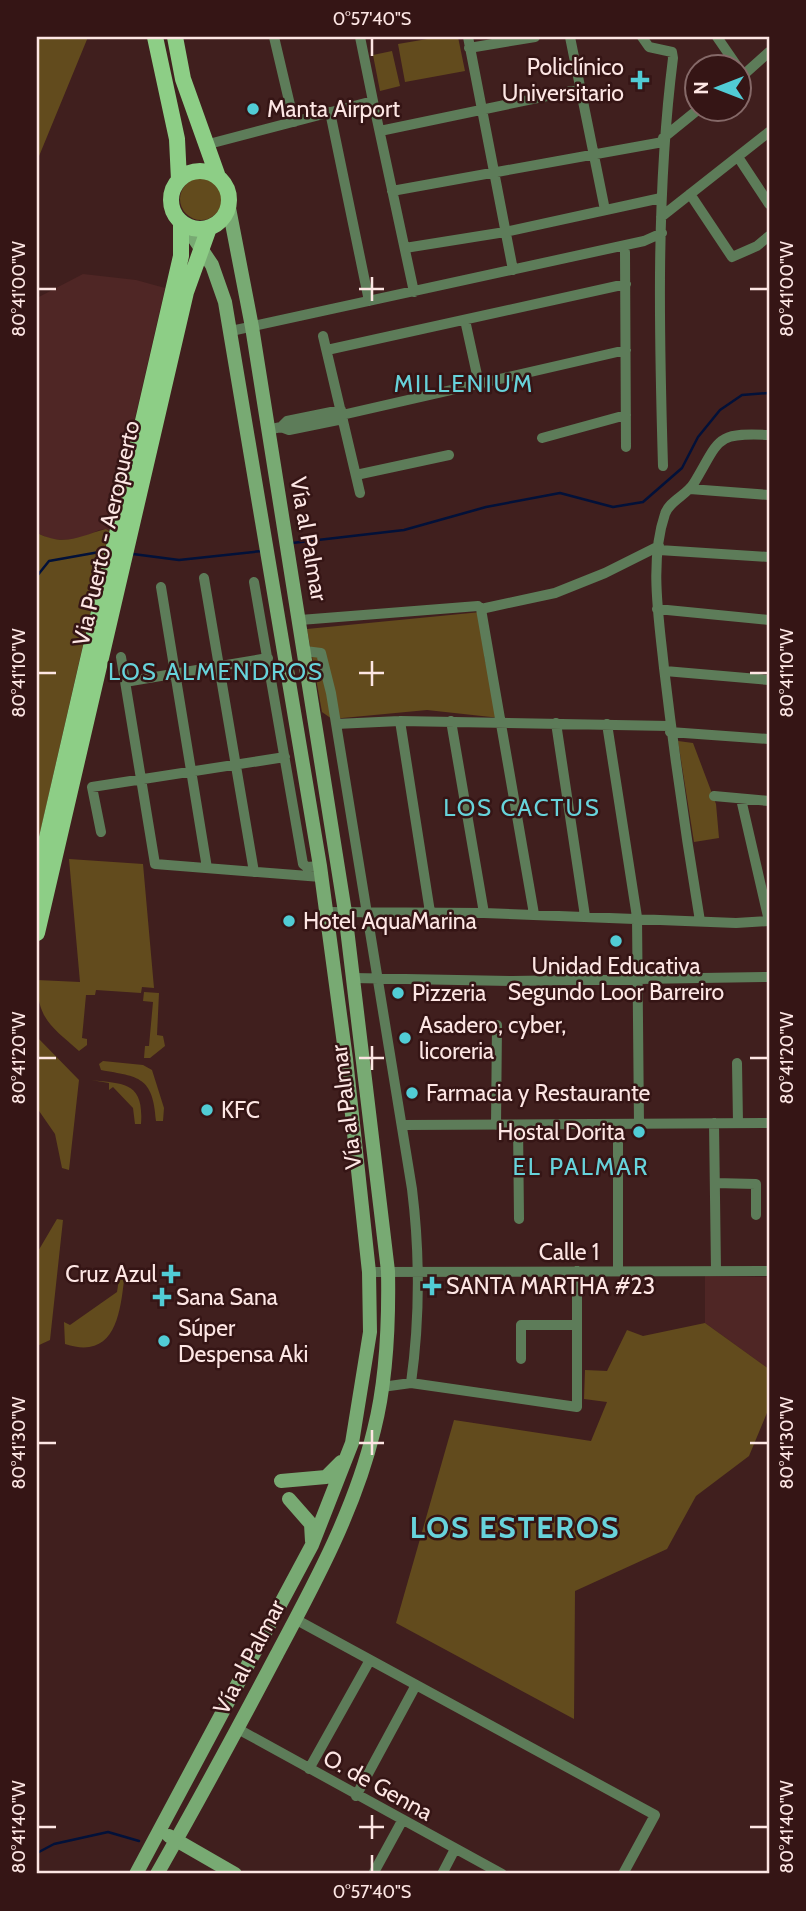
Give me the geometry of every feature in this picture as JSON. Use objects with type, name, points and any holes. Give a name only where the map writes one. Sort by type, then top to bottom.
[{"type":"main road","points":[[155,37],[177,139],[178,180],[172,191],[171,205],[183,224],[209,228],[222,220],[229,208],[227,187],[218,177],[205,145],[183,79],[176,37]]},
{"type":"main road","points":[[178,180],[193,171],[202,171],[218,177]]},
{"type":"main road","name":"Vía al Palmar","points":[[157,1874],[295,1619],[343,1519],[362,1473],[375,1428],[386,1357],[388,1271],[345,912],[284,525],[274,429],[229,208]]},
{"type":"main road","name":"Vía al Palmar","points":[[136,1874],[312,1545],[352,1443],[370,1332],[369,1272],[327,912],[265,533],[219,281],[202,248],[183,224]]},
{"type":"main road","name":"Via Puerto - Aeropuerto","points":[[124,528],[181,256],[183,224]]},
{"type":"main road","name":"Via Puerto - Aeropuerto","points":[[37,881],[124,528],[186,292],[209,228]]},
{"type":"main road","name":"Via Puerto - Aeropuerto","points":[[37,933],[111,581]]},
{"type":"main road","points":[[281,1481],[326,1477],[336,1469],[352,1443]]},
{"type":"main road","points":[[289,1499],[311,1524],[312,1545]]},
{"type":"main road","points":[[160,1831],[235,1874]]},
{"type":"street","points":[[274,37],[294,122]]},
{"type":"street","points":[[360,37],[414,292]]},
{"type":"street","points":[[468,37],[513,270]]},
{"type":"street","points":[[469,48],[535,37]]},
{"type":"street","points":[[570,37],[605,210]]},
{"type":"street","points":[[642,37],[649,47],[672,52],[674,58],[663,140],[661,198],[663,466]]},
{"type":"street","points":[[717,37],[727,52]]},
{"type":"street","points":[[754,62],[769,51]]},
{"type":"street","points":[[380,131],[581,89]]},
{"type":"street","points":[[205,145],[373,101]]},
{"type":"street","points":[[330,112],[369,300]]},
{"type":"street","points":[[392,191],[663,140],[684,122]]},
{"type":"street","points":[[661,217],[769,132]]},
{"type":"street","points":[[738,157],[769,204]]},
{"type":"street","points":[[690,194],[732,257],[757,246],[769,236]]},
{"type":"street","points":[[405,248],[505,232],[661,198]]},
{"type":"street","points":[[230,331],[644,241],[662,233]]},
{"type":"street","points":[[625,252],[626,447]]},
{"type":"street","points":[[327,350],[626,284]]},
{"type":"street","points":[[465,320],[479,384]]},
{"type":"street","points":[[323,336],[360,493]]},
{"type":"street","points":[[274,429],[287,421],[342,415],[626,350]]},
{"type":"street","points":[[542,438],[626,415]]},
{"type":"street","points":[[700,921],[669,729],[657,609],[659,547],[667,508],[690,489],[718,442],[726,435],[769,435]]},
{"type":"street","points":[[356,475],[449,455]]},
{"type":"street","points":[[690,489],[769,495]]},
{"type":"street","points":[[300,620],[478,606],[481,608],[555,593],[659,547],[769,557]]},
{"type":"street","points":[[204,578],[254,872]]},
{"type":"street","points":[[254,582],[303,863],[320,871]]},
{"type":"street","points":[[161,587],[207,868]]},
{"type":"street","points":[[481,608],[503,722],[534,914]]},
{"type":"street","points":[[657,609],[769,620]]},
{"type":"street","points":[[305,651],[316,650],[324,658],[403,1125],[417,1234],[417,1334],[411,1383]]},
{"type":"street","points":[[121,657],[155,864],[254,872],[320,871]]},
{"type":"street","points":[[125,682],[268,658]]},
{"type":"street","points":[[665,671],[769,680]]},
{"type":"street","points":[[336,724],[400,721],[607,724],[769,739]]},
{"type":"street","points":[[400,721],[430,912]]},
{"type":"street","points":[[451,721],[484,913]]},
{"type":"street","points":[[556,723],[585,916]]},
{"type":"street","points":[[607,724],[637,918],[639,1124]]},
{"type":"street","points":[[101,832],[92,787],[285,757]]},
{"type":"street","points":[[714,796],[769,801]]},
{"type":"street","points":[[327,912],[534,914],[736,923],[769,920],[741,799]]},
{"type":"street","points":[[353,978],[512,981],[769,977]]},
{"type":"street","points":[[496,1125],[497,1025]]},
{"type":"street","points":[[737,1063],[738,1123]]},
{"type":"street","points":[[403,1125],[769,1123]]},
{"type":"street","points":[[618,1124],[618,1271]]},
{"type":"street","points":[[714,1124],[716,1271]]},
{"type":"street","points":[[518,1125],[519,1219]]},
{"type":"street","points":[[715,1183],[756,1184],[756,1215]]},
{"type":"street","points":[[382,1387],[411,1383],[577,1406],[577,1271]]},
{"type":"street","name":"Calle 1","points":[[369,1272],[769,1271]]},
{"type":"street","points":[[521,1359],[521,1325],[577,1325]]},
{"type":"street","points":[[295,1619],[655,1815],[623,1874]]},
{"type":"street","points":[[309,1769],[370,1660]]},
{"type":"street","points":[[356,1796],[416,1685]]},
{"type":"street","name":"O. de Genna","points":[[237,1729],[502,1874]]},
{"type":"street","points":[[373,1874],[402,1821]]},
{"type":"street","points":[[442,1874],[455,1849]]},
{"type":"shaded area","points":[[37,37],[88,37],[37,161]]},
{"type":"shaded area","points":[[439,37],[458,37],[465,71],[405,82],[398,44]]},
{"type":"shaded area","points":[[392,51],[400,86],[380,91],[373,55]]},
{"type":"shaded area","points":[[201,178],[216,184],[222,199],[216,214],[201,220],[186,214],[180,199],[186,184]]},
{"type":"shaded area","points":[[83,274],[136,280],[165,288],[109,531],[99,530],[78,540],[50,539],[37,533],[37,298]]},
{"type":"shaded area","points":[[106,529],[109,531],[37,846],[37,533],[64,540]]},
{"type":"shaded area","points":[[481,612],[485,661],[494,683],[500,718],[427,710],[332,719],[322,712],[307,629]]},
{"type":"shaded area","points":[[678,741],[693,743],[716,804],[719,838],[694,842]]},
{"type":"shaded area","points":[[69,859],[143,864],[154,988],[142,987],[141,993],[96,990],[95,995],[86,995],[82,1038],[87,1039],[87,1045],[79,1051],[54,1028],[43,1013],[37,980],[80,982]]},
{"type":"shaded area","points":[[144,992],[159,993],[157,1035],[163,1036],[165,1046],[150,1058],[144,1058],[145,1046],[149,1046],[153,1002],[143,1001]]},
{"type":"shaded area","points":[[37,1037],[79,1080],[69,1170],[62,1168],[55,1134],[37,1108]]},
{"type":"shaded area","points":[[103,1061],[143,1065],[152,1070],[164,1108],[163,1121],[156,1121],[151,1095],[142,1081],[101,1070],[99,1064]]},
{"type":"shaded area","points":[[91,1080],[114,1083],[130,1088],[139,1100],[141,1124],[135,1124],[133,1108],[113,1087],[109,1090],[109,1083]]},
{"type":"shaded area","points":[[57,1219],[63,1220],[50,1340],[37,1346],[37,1253]]},
{"type":"shaded area","points":[[705,1276],[769,1277],[769,1369],[705,1323]]},
{"type":"shaded area","points":[[119,1279],[124,1280],[120,1307],[111,1332],[94,1346],[65,1344],[64,1322],[70,1325],[117,1292]]},
{"type":"shaded area","points":[[705,1323],[769,1369],[769,1408],[749,1456],[696,1496],[667,1549],[575,1591],[574,1719],[396,1623],[454,1420],[591,1441],[607,1402],[584,1399],[585,1370],[607,1371],[627,1330],[643,1336]]},
{"type":"waterway","points":[[292,543],[404,530],[486,507],[560,493],[613,507],[643,502],[682,468],[698,437],[720,410],[742,395],[769,393]]},
{"type":"waterway","points":[[37,576],[49,561],[105,551]]},
{"type":"waterway","points":[[133,554],[179,560],[262,551]]},
{"type":"waterway","points":[[37,1853],[54,1844],[108,1832],[139,1841]]},
{"type":"place","name":"Policlínico Universitario","points":[[640,80]]},
{"type":"place","name":"Manta Airport","points":[[253,109]]},
{"type":"place","name":"Hotel AquaMarina","points":[[289,921]]},
{"type":"place","name":"Unidad Educativa Segundo Loor Barreiro","points":[[616,941]]},
{"type":"place","name":"Pizzeria","points":[[398,993]]},
{"type":"place","name":"Asadero, cyber, licoreria","points":[[405,1038]]},
{"type":"place","name":"Farmacia y Restaurante","points":[[412,1093]]},
{"type":"place","name":"KFC","points":[[207,1110]]},
{"type":"place","name":"Hostal Dorita","points":[[639,1132]]},
{"type":"place","name":"Cruz Azul","points":[[171,1274]]},
{"type":"place","name":"SANTA MARTHA #23","points":[[432,1286]]},
{"type":"place","name":"Sana Sana","points":[[162,1297]]},
{"type":"place","name":"Súper Despensa Aki","points":[[164,1341]]},
{"type":"district","name":"MILLENIUM","points":[[464,383]]},
{"type":"district","name":"LOS ALMENDROS","points":[[216,671]]},
{"type":"district","name":"LOS CACTUS","points":[[522,807]]},
{"type":"district","name":"EL PALMAR","points":[[581,1166]]},
{"type":"district","name":"LOS ESTEROS","points":[[515,1527]]}]
